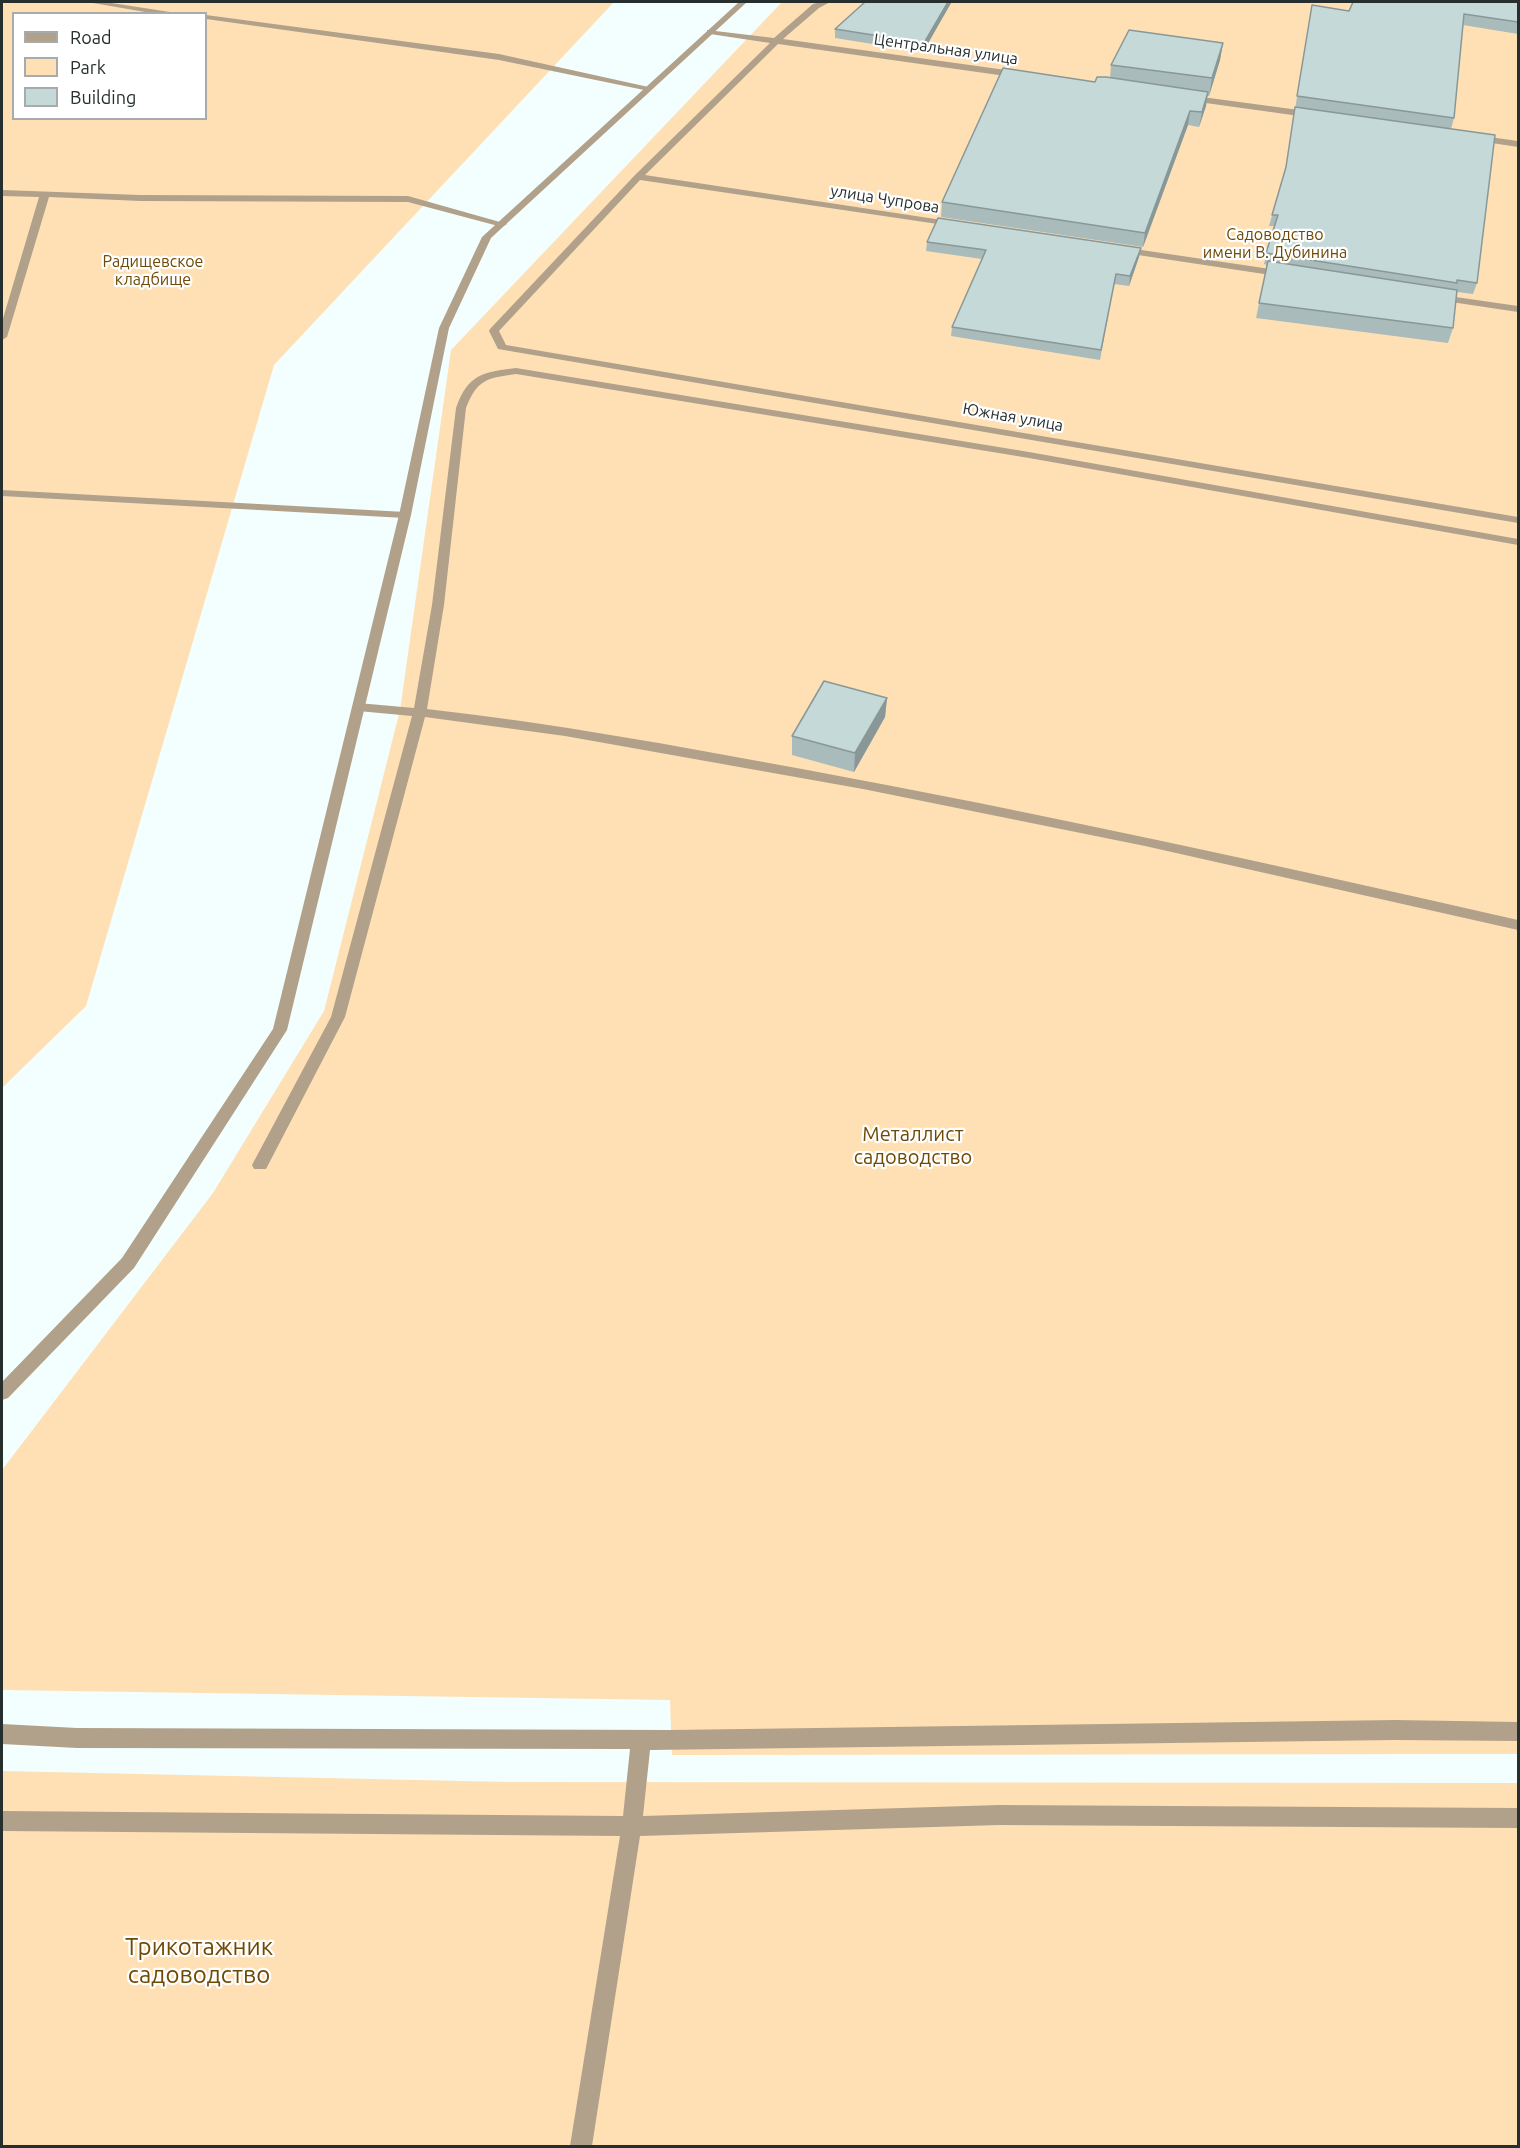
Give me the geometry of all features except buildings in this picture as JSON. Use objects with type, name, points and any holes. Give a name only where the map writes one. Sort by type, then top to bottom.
[{"type":"street","points":[[91,2],[164,12]]},
{"type":"street","points":[[2,1393],[128,1263],[280,1030],[405,515],[444,328],[487,237],[743,2]]},
{"type":"street","points":[[638,177],[776,41],[816,6],[826,2]]},
{"type":"street","points":[[207,17],[499,57],[649,88]]},
{"type":"street","name":"Центральная улица","points":[[710,32],[1035,77]]},
{"type":"street","points":[[1177,96],[1330,117]]},
{"type":"street","points":[[1460,135],[1518,144]]},
{"type":"street","name":"улица Чупрова","points":[[638,177],[967,226]]},
{"type":"street","name":"Южная улица","points":[[638,177],[494,331],[502,347],[1518,520]]},
{"type":"street","points":[[2,193],[140,198],[408,199],[502,224]]},
{"type":"street","points":[[2,337],[45,194]]},
{"type":"street","points":[[1108,248],[1296,276]]},
{"type":"street","points":[[1425,295],[1518,309]]},
{"type":"street","points":[[260,1165],[338,1017],[420,711],[438,605],[461,408],[467,388],[491,374],[516,371],[787,414],[1518,542]]},
{"type":"street","points":[[2,493],[405,515]]},
{"type":"street","points":[[358,707],[420,711],[576,732],[928,796],[1518,925]]},
{"type":"street","points":[[2,1734],[76,1738],[641,1740],[1395,1730],[1518,1732]]},
{"type":"street","points":[[581,2146],[632,1826],[641,1740]]},
{"type":"street","points":[[2,1821],[632,1826],[999,1815],[1518,1818]]},
{"type":"green space","name":"Радищевское кладбище","points":[[2,2],[614,2],[274,365],[86,1006],[2,1088]]},
{"type":"green space","name":"Металлист садоводство","points":[[782,2],[1518,2],[1518,1754],[672,1755],[670,1700],[2,1690],[2,1470],[213,1193],[324,1011],[400,710],[451,350]]},
{"type":"green space","name":"Трикотажник садоводство","points":[[2,1771],[509,1782],[1518,1783],[1518,2146],[2,2146]]},
{"type":"park label","name":"Садоводство имени В. Дубинина","points":[[1275,244]]}]
